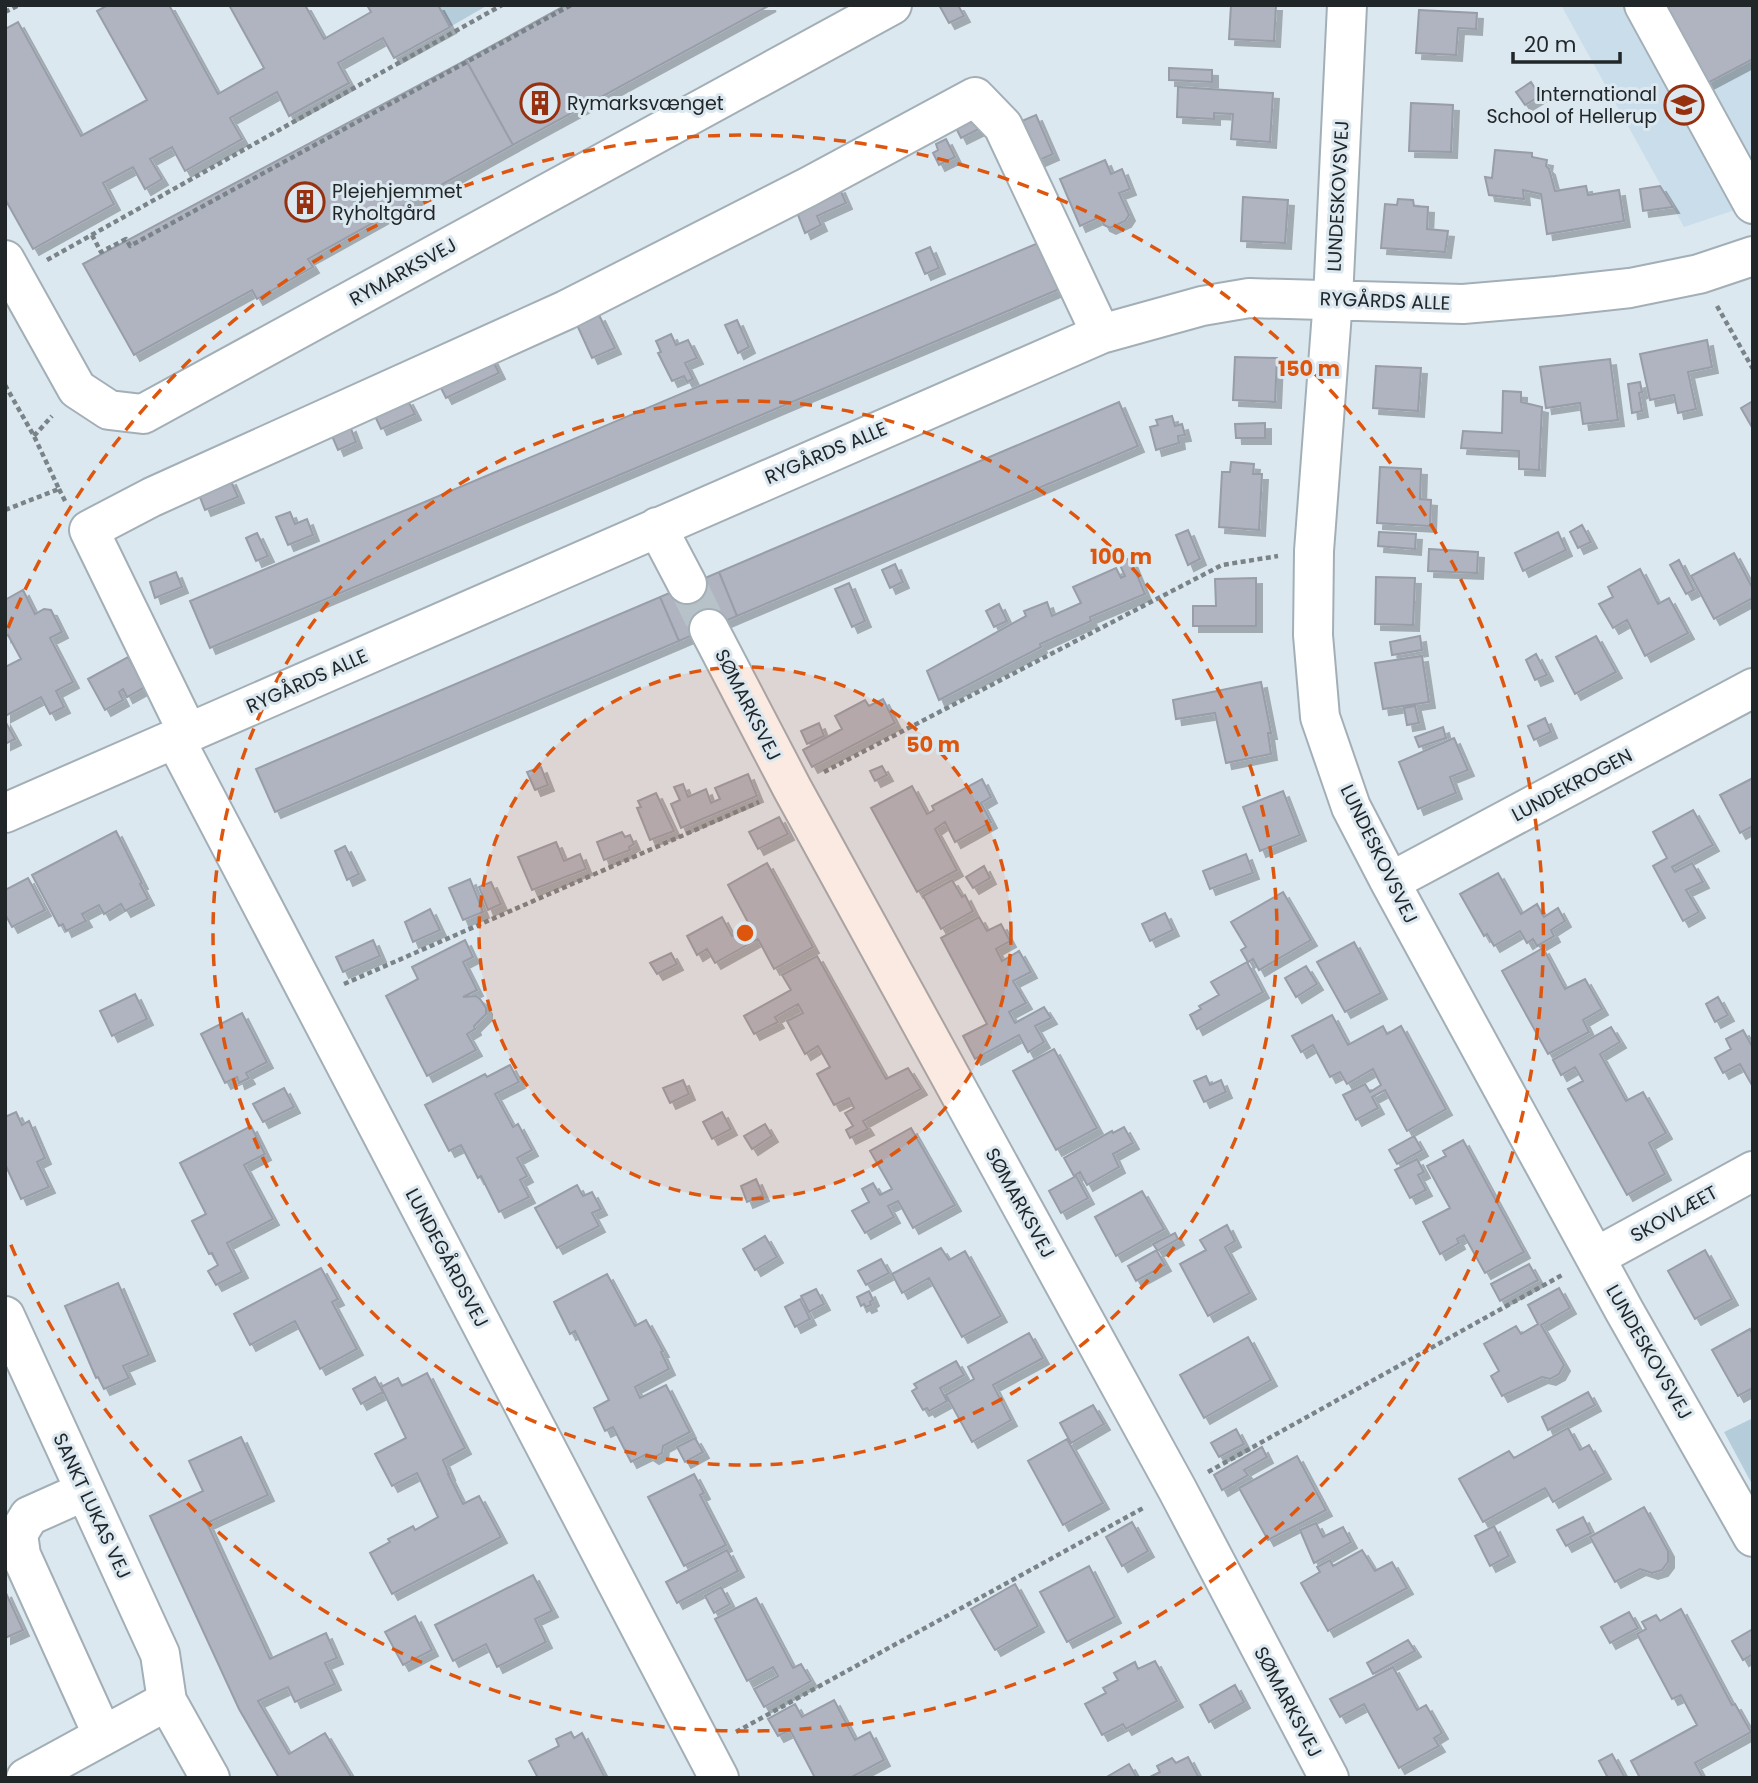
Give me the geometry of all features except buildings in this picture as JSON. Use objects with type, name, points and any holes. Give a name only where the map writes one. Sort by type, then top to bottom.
[{"type":"street","name":"RYMARKSVEJ","points":[[11,269],[77,389],[110,410],[143,414],[892,5]]},
{"type":"street","name":"LUNDESKOVSVEJ","points":[[1347,5],[1332,299],[1314,551],[1313,635],[1320,717],[1351,807],[1390,882],[1625,1312],[1753,1537]]},
{"type":"street","points":[[1644,5],[1753,204]]},
{"type":"street","name":"LUNDEGÅRDSVEJ","points":[[719,1778],[181,736],[89,530],[152,497],[566,310],[808,187],[975,97],[1003,126],[1101,334]]},
{"type":"street","name":"RYGÅRDS ALLE","points":[[5,813],[1101,334],[1202,306],[1249,298],[1463,303],[1557,296],[1630,288],[1695,275],[1753,256]]},
{"type":"street","points":[[657,527],[687,584]]},
{"type":"street","name":"SØMARKSVEJ","points":[[709,629],[792,788],[1177,1489],[1329,1778]]},
{"type":"street","name":"LUNDEKROGEN","points":[[1390,882],[1753,688]]},
{"type":"street","name":"SKOVLÆET","points":[[1596,1257],[1753,1171]]},
{"type":"street","name":"SANKT LUKAS VEJ","points":[[5,1316],[160,1654],[167,1701],[210,1778]]},
{"type":"street","points":[[85,1491],[29,1516],[18,1534],[21,1555],[103,1736]]},
{"type":"street","points":[[26,1778],[167,1701]]},
{"type":"path","points":[[5,12],[19,5]]},
{"type":"path","points":[[11,269],[92,235],[502,5]]},
{"type":"path","points":[[92,235],[102,252],[126,239],[130,246],[571,5]]},
{"type":"path","points":[[1695,275],[1753,369]]},
{"type":"path","points":[[5,385],[34,436],[59,489],[5,510]]},
{"type":"shaded area","points":[[438,5],[488,5],[450,27]]},
{"type":"shaded area","name":"International School of Hellerup","points":[[1561,5],[1753,5],[1753,204],[1684,227]]},
{"type":"shaded area","points":[[1753,1418],[1753,1486],[1724,1432]]},
{"type":"tunnel","points":[[687,584],[709,629]]},
{"type":"place","name":"Rymarksvænget","points":[[540,103]]},
{"type":"place","name":"International School of Hellerup","points":[[1684,105]]},
{"type":"place","name":"Plejehjemmet Ryholtgård","points":[[305,202]]}]
